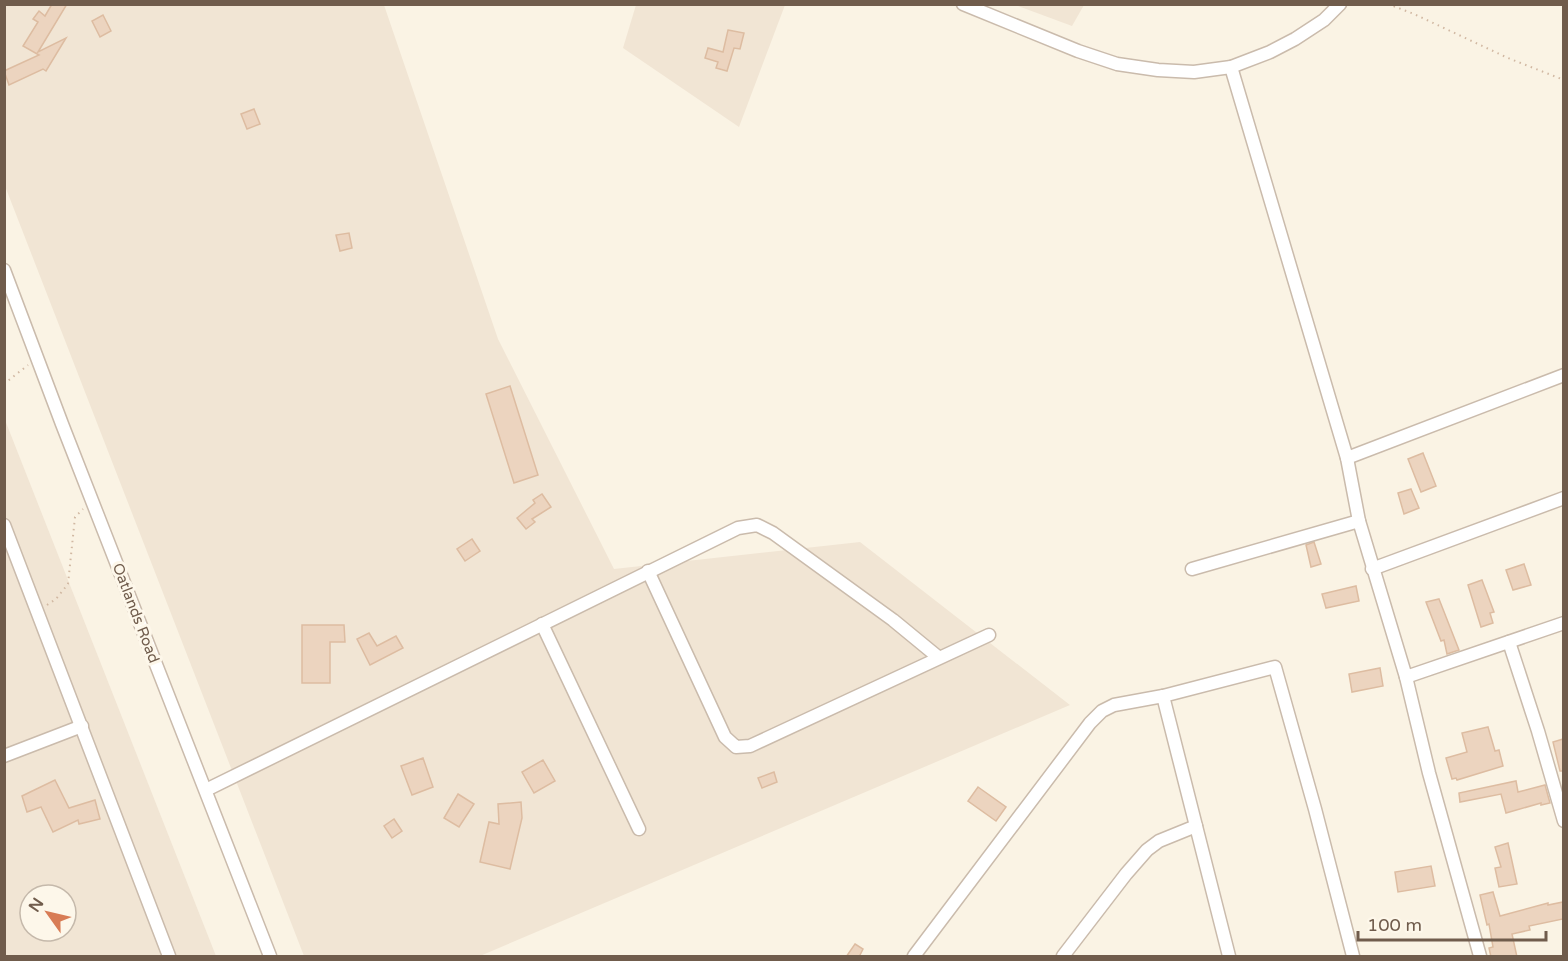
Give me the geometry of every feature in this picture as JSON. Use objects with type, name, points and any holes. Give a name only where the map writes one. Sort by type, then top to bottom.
[{"type":"street","points":[[963,4],[1078,51],[1117,64],[1194,72],[1231,67],[1295,39],[1324,20],[1340,4]]},
{"type":"street","points":[[1231,67],[1347,458],[1359,521],[1406,677],[1429,773],[1480,957]]},
{"type":"street","name":"Oatlands Road","points":[[4,270],[270,957]]},
{"type":"street","points":[[1347,458],[1563,375]]},
{"type":"street","points":[[1372,569],[1563,498]]},
{"type":"street","points":[[1192,569],[1359,521]]},
{"type":"street","points":[[4,525],[169,957]]},
{"type":"street","points":[[206,790],[738,528],[757,525],[773,533],[893,620],[938,657]]},
{"type":"street","points":[[648,571],[725,737],[736,747],[750,746],[989,635]]},
{"type":"street","points":[[1406,677],[1563,623]]},
{"type":"street","points":[[542,624],[639,829]]},
{"type":"street","points":[[1509,642],[1538,731],[1563,821]]},
{"type":"street","points":[[914,957],[1090,723],[1102,711],[1114,705],[1163,696],[1275,667],[1353,957]]},
{"type":"street","points":[[1163,696],[1229,957]]},
{"type":"street","points":[[4,756],[82,726]]},
{"type":"street","points":[[1063,957],[1147,850],[1159,841],[1196,826]]},
{"type":"path","points":[[1388,4],[1563,80]]},
{"type":"path","points":[[4,384],[37,357]]},
{"type":"path","points":[[37,611],[56,599],[68,584],[75,517],[92,500]]},
{"type":"shaded area","points":[[5,5],[384,5],[498,339],[614,569],[860,542],[1070,705],[480,956],[304,956],[5,186]]},
{"type":"shaded area","points":[[636,5],[785,5],[739,127],[623,48]]},
{"type":"shaded area","points":[[1015,5],[1084,5],[1072,26]]},
{"type":"shaded area","points":[[5,420],[216,956],[5,956]]},
{"type":"building","points":[[52,4],[67,4],[38,52],[66,38],[46,71],[43,69],[9,85],[4,71],[39,55],[23,46],[38,22],[33,19],[39,11],[45,16]]},
{"type":"building","points":[[103,15],[111,31],[100,37],[92,21]]},
{"type":"building","points":[[728,30],[744,33],[740,49],[734,48],[727,71],[716,68],[718,62],[705,58],[708,48],[723,52]]},
{"type":"building","points":[[254,109],[260,124],[247,129],[241,114]]},
{"type":"building","points":[[349,233],[352,248],[340,251],[336,235]]},
{"type":"building","points":[[510,386],[538,475],[514,483],[486,394]]},
{"type":"building","points":[[1423,453],[1436,486],[1421,492],[1408,459]]},
{"type":"building","points":[[1411,489],[1419,508],[1404,514],[1398,493]]},
{"type":"building","points":[[542,494],[551,507],[532,519],[535,522],[526,529],[517,518],[535,503],[533,500]]},
{"type":"building","points":[[472,539],[480,551],[465,561],[457,549]]},
{"type":"building","points":[[1314,542],[1321,564],[1311,567],[1306,545]]},
{"type":"building","points":[[1524,564],[1531,585],[1513,590],[1506,570]]},
{"type":"building","points":[[1482,580],[1494,612],[1490,613],[1493,623],[1481,627],[1468,585]]},
{"type":"building","points":[[1356,586],[1359,601],[1326,608],[1322,594]]},
{"type":"building","points":[[1439,599],[1459,650],[1447,654],[1444,640],[1441,641],[1426,602]]},
{"type":"building","points":[[302,625],[344,625],[345,642],[330,642],[330,683],[302,683]]},
{"type":"building","points":[[369,633],[377,646],[396,636],[403,648],[370,665],[357,639]]},
{"type":"building","points":[[1380,668],[1383,686],[1352,692],[1349,674]]},
{"type":"building","points":[[1488,727],[1495,751],[1499,750],[1503,766],[1457,780],[1452,779],[1446,758],[1467,752],[1462,733]]},
{"type":"building","points":[[1563,739],[1563,771],[1560,771],[1553,742]]},
{"type":"building","points":[[423,758],[433,787],[412,795],[401,766]]},
{"type":"building","points":[[543,760],[555,781],[534,793],[522,772]]},
{"type":"building","points":[[774,772],[777,782],[762,788],[758,778]]},
{"type":"building","points":[[55,780],[69,808],[95,800],[100,819],[79,824],[78,820],[53,832],[41,807],[27,812],[22,796]]},
{"type":"building","points":[[1516,781],[1518,792],[1545,785],[1550,803],[1541,805],[1541,803],[1506,813],[1501,794],[1460,802],[1459,793]]},
{"type":"building","points":[[978,787],[1006,807],[996,821],[968,801]]},
{"type":"building","points":[[458,794],[474,804],[459,827],[444,818]]},
{"type":"building","points":[[521,802],[522,818],[510,869],[480,862],[489,822],[499,824],[498,804]]},
{"type":"building","points":[[394,819],[402,831],[392,838],[384,826]]},
{"type":"building","points":[[1508,843],[1517,884],[1499,887],[1495,868],[1501,867],[1495,847]]},
{"type":"building","points":[[1431,866],[1435,886],[1398,892],[1395,872]]},
{"type":"building","points":[[1493,892],[1500,916],[1548,903],[1548,905],[1563,902],[1563,919],[1529,926],[1530,930],[1512,934],[1517,957],[1491,957],[1489,948],[1493,947],[1489,924],[1487,925],[1480,895]]},
{"type":"building","points":[[855,944],[863,949],[859,957],[846,957]]}]
